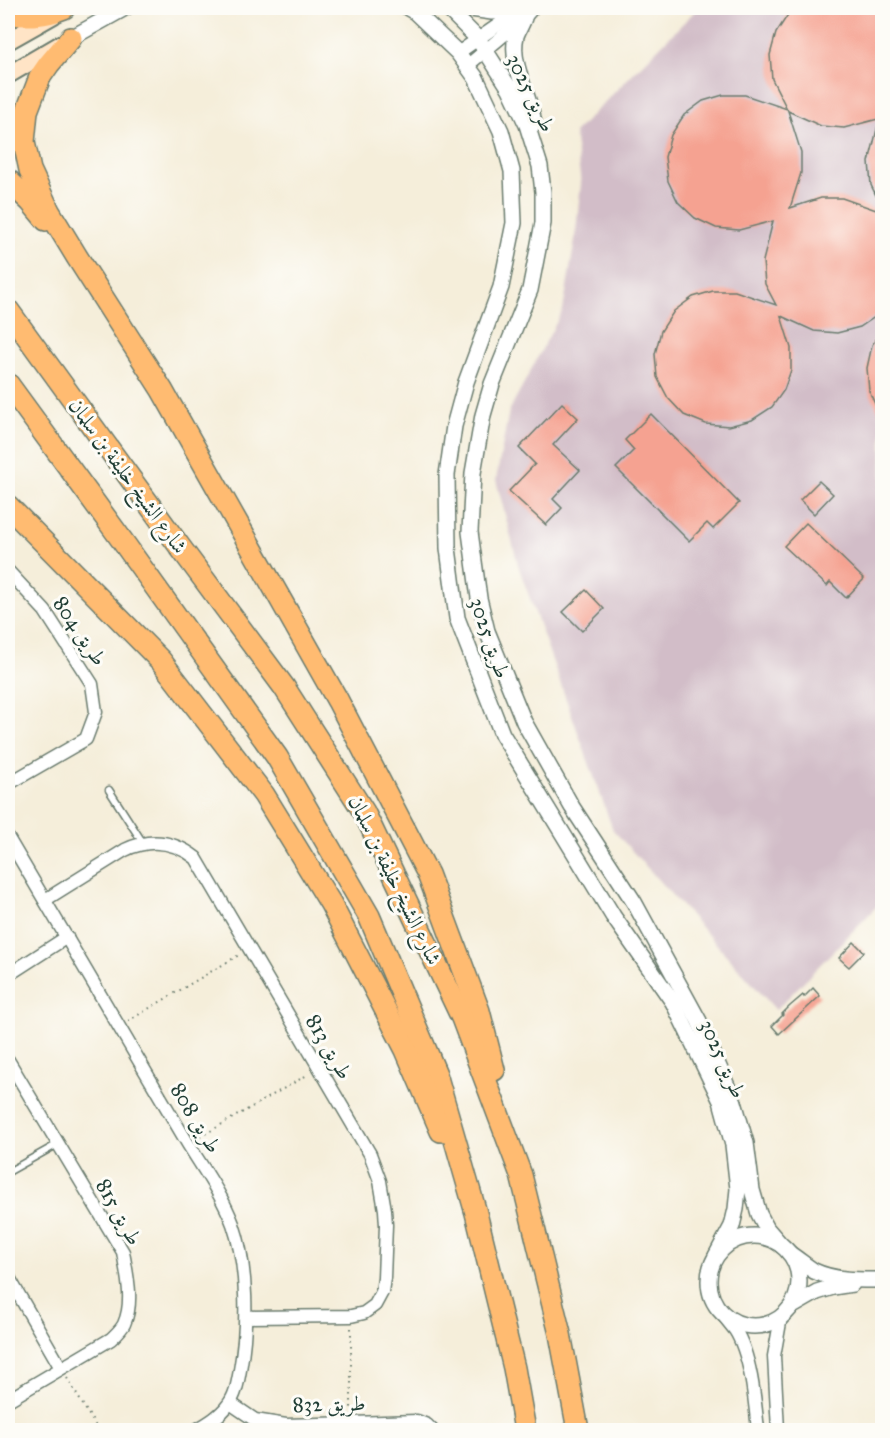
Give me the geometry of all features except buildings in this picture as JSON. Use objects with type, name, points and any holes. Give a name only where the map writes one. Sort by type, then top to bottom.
[{"type":"highway","points":[[8,15],[34,16],[66,8]]},
{"type":"highway","points":[[71,38],[40,77],[27,111],[24,142],[30,170],[50,211],[77,257],[162,390],[338,701],[428,874],[479,1011],[521,1175]]},
{"type":"highway","points":[[8,180],[31,202],[77,257]]},
{"type":"highway","points":[[8,189],[31,202]]},
{"type":"highway","name":"شارع الشيخ خليفة بن سلمان","points":[[8,310],[284,687],[364,812],[462,1018],[521,1175],[560,1334],[578,1431]]},
{"type":"highway","name":"شارع الشيخ خليفة بن سلمان","points":[[8,384],[277,757],[369,916],[436,1074],[476,1213],[514,1368],[525,1431]]},
{"type":"highway","points":[[8,506],[161,661],[264,795],[331,904],[401,1039],[476,1213]]},
{"type":"main road","points":[[8,41],[66,8]]},
{"type":"main road","points":[[8,75],[71,38]]},
{"type":"street","points":[[71,38],[125,8]]},
{"type":"street","name":"طريق 3025","points":[[408,8],[415,12],[463,60],[476,78],[501,131],[512,171],[514,223],[501,287],[466,382],[454,426],[447,475],[448,548],[457,618],[502,734],[613,916],[673,1002],[721,1101],[733,1145],[738,1189],[732,1226],[716,1256]]},
{"type":"street","name":"طريق 3025","points":[[447,8],[483,45],[510,89],[527,125],[540,166],[543,192],[543,223],[530,290],[492,384],[483,415],[473,473],[470,532],[479,598],[487,631],[524,722],[572,807],[634,902],[699,1021],[734,1102],[746,1143],[752,1190],[759,1214],[767,1229],[784,1249]]},
{"type":"street","points":[[464,8],[492,12],[525,11]]},
{"type":"street","points":[[463,60],[525,11]]},
{"type":"street","points":[[525,11],[517,34],[516,62],[534,118],[540,166]]},
{"type":"street","name":"طريق 804","points":[[8,571],[45,611],[92,684],[96,712],[86,738],[8,784]]},
{"type":"street","points":[[502,734],[524,722]]},
{"type":"street","name":"طريق 808","points":[[8,841],[222,1200],[234,1226],[243,1269],[246,1317],[243,1353],[237,1385],[230,1403],[215,1419],[196,1431]]},
{"type":"street","name":"طريق 813","points":[[45,900],[125,850],[142,843],[171,844],[196,858],[370,1154],[380,1181],[385,1210],[382,1292],[375,1305],[364,1313],[351,1316],[246,1317]]},
{"type":"street","points":[[599,894],[620,881]]},
{"type":"street","points":[[8,975],[67,937]]},
{"type":"street","points":[[637,951],[655,940]]},
{"type":"street","name":"طريق 815","points":[[8,1060],[123,1252],[129,1286],[129,1305],[123,1326],[111,1339],[8,1400]]},
{"type":"street","points":[[758,1431],[753,1389],[742,1346],[735,1331],[714,1302],[709,1287],[710,1271],[716,1256],[738,1239],[752,1236],[767,1238],[814,1270],[828,1276],[853,1280],[878,1280]]},
{"type":"street","points":[[778,1431],[774,1356],[786,1312],[797,1294],[799,1280],[796,1266],[784,1249]]},
{"type":"street","points":[[8,1276],[61,1368]]},
{"type":"street","points":[[723,1315],[745,1326],[758,1326],[770,1323],[817,1292],[833,1287],[878,1280]]},
{"type":"street","name":"طريق 832","points":[[230,1403],[255,1420],[286,1425],[417,1421],[427,1425],[432,1431]]},
{"type":"lane","points":[[109,790],[142,843]]},
{"type":"lane","points":[[8,1172],[58,1144]]},
{"type":"path","points":[[119,1026],[249,949]]},
{"type":"path","points":[[188,1144],[319,1068]]},
{"type":"path","points":[[351,1316],[351,1423]]},
{"type":"path","points":[[61,1368],[98,1431]]},
{"type":"shaded area","points":[[698,8],[882,8],[882,901],[776,1010],[613,830],[519,568],[496,480],[509,411],[563,310],[575,240],[581,183],[574,133]]}]
